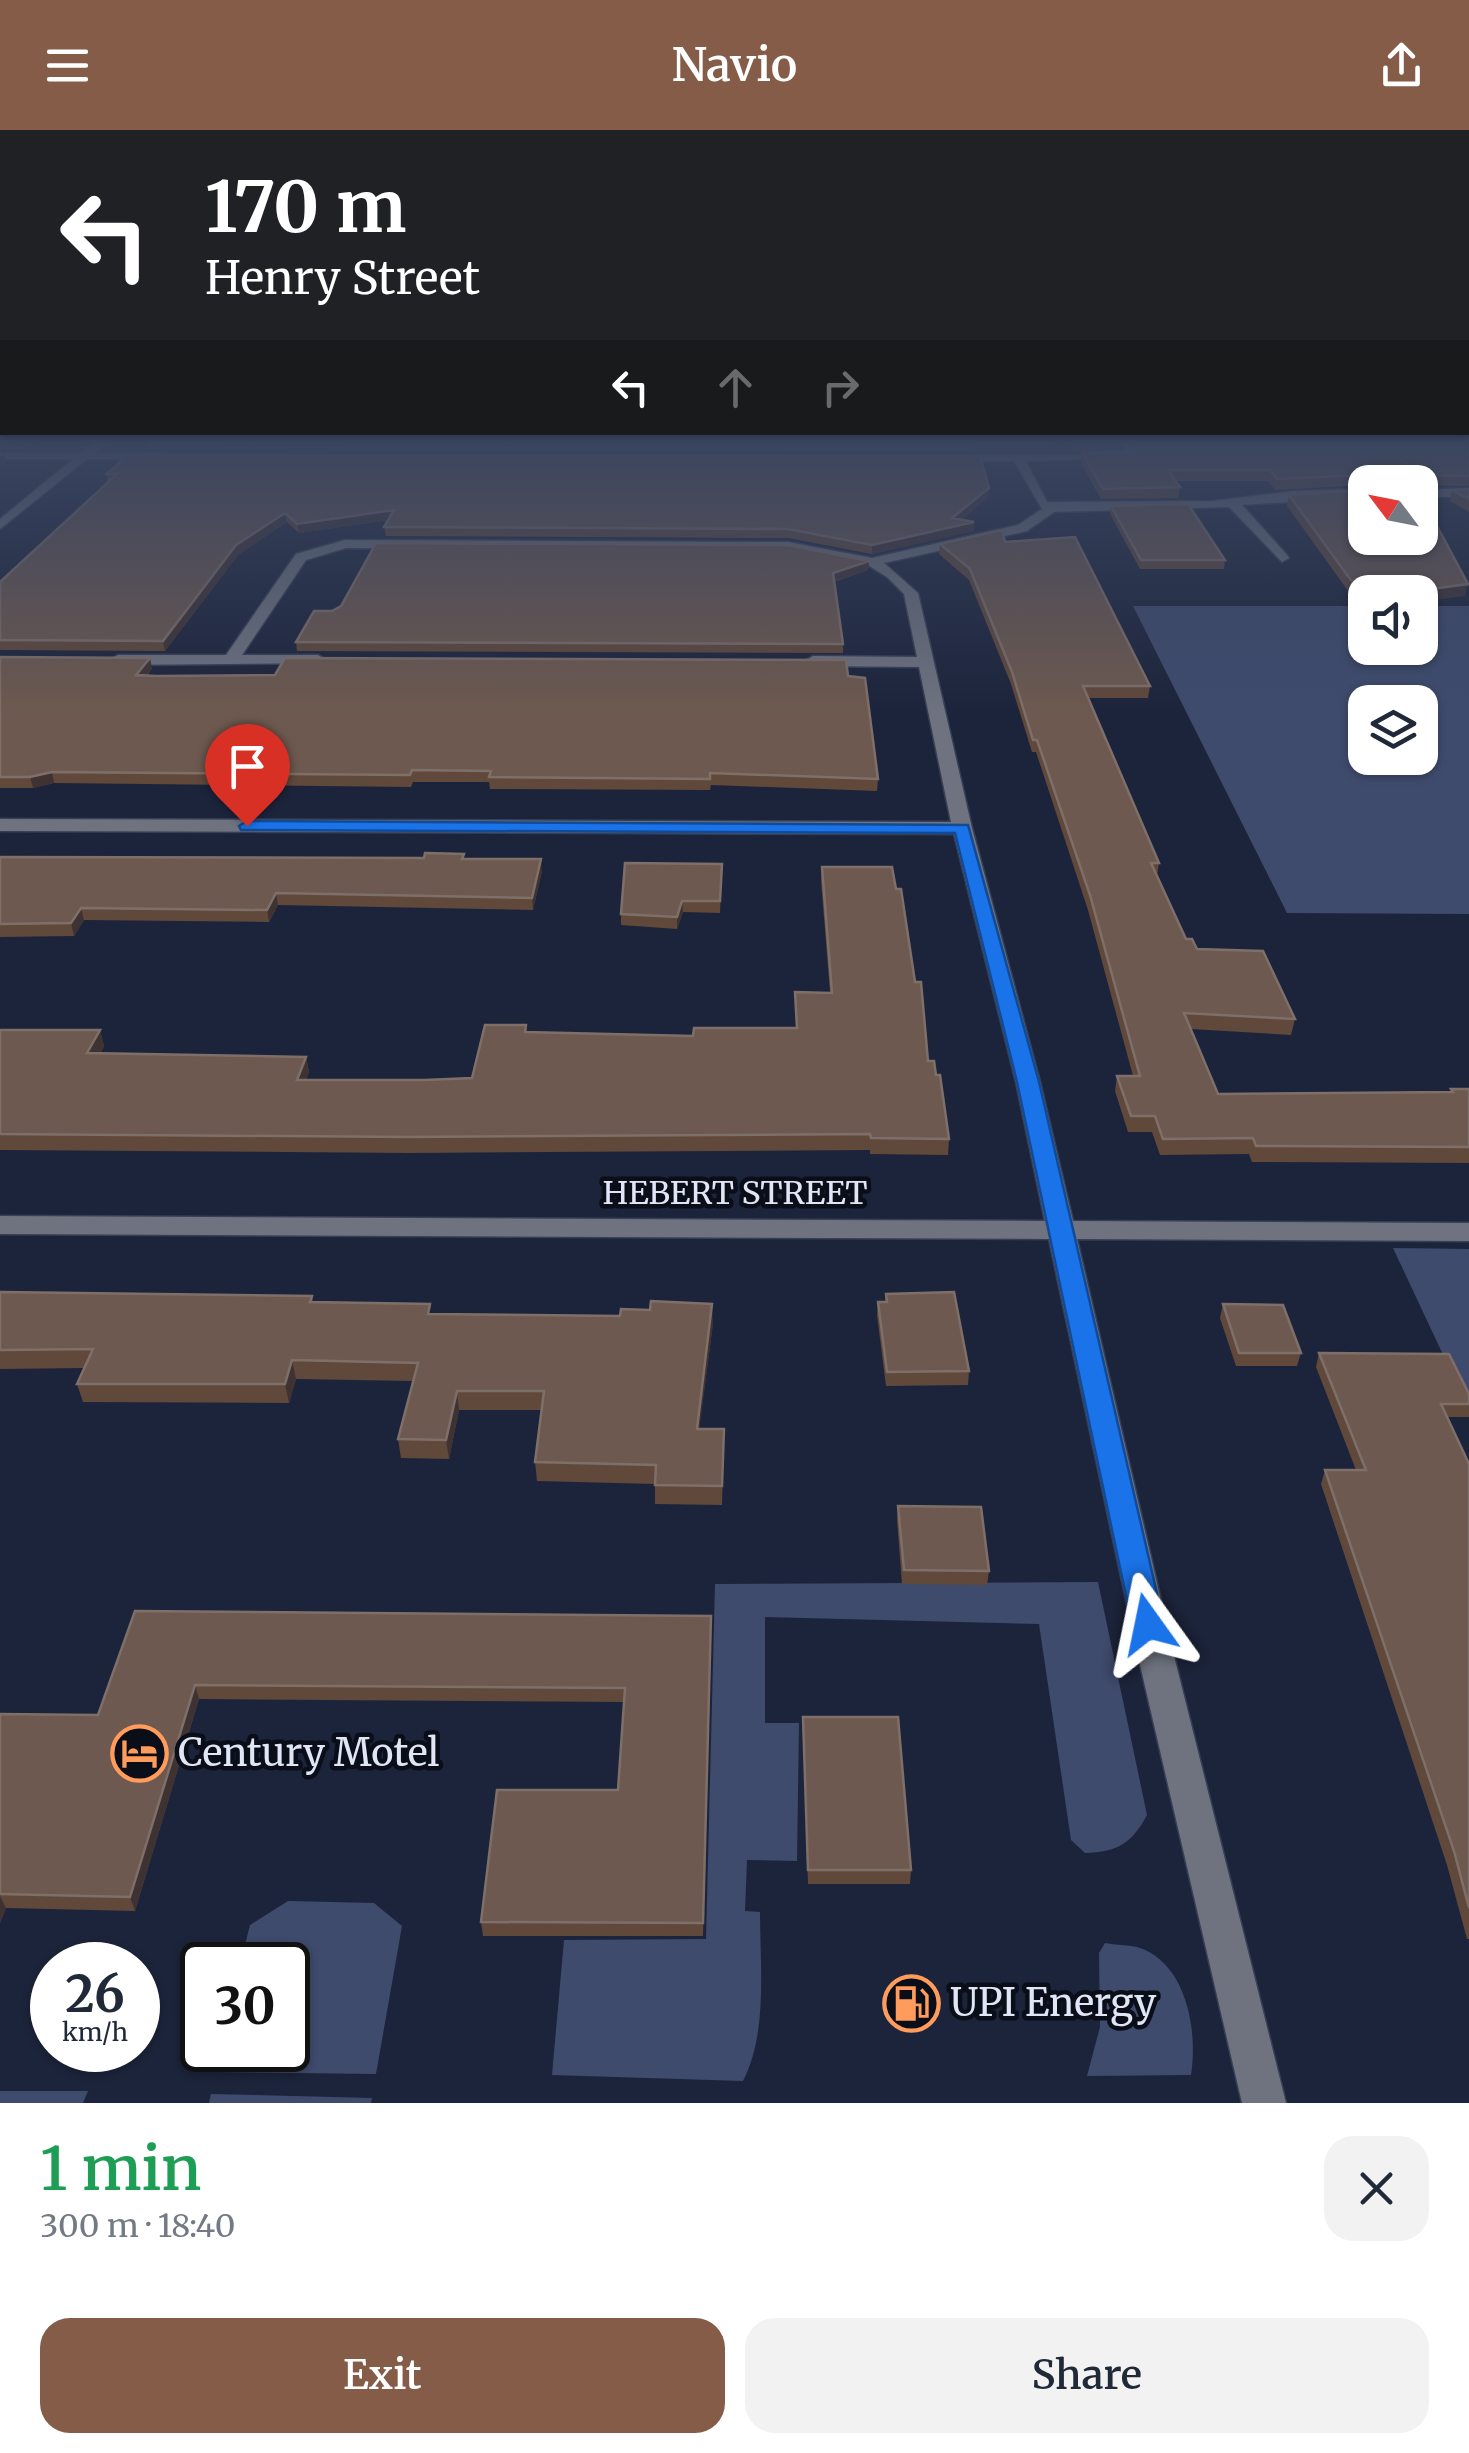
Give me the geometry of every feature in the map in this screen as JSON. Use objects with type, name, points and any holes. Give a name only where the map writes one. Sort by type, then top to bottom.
[{"type":"street","points":[[872,562],[1013,530]]},
{"type":"street","points":[[1257,530],[1282,558]]},
{"type":"street","points":[[231,660],[301,557],[346,544],[744,544],[804,548],[872,562],[892,574],[911,593],[962,828],[1028,1082],[1156,1656],[1264,2103]]},
{"type":"street","points":[[103,660],[327,660]]},
{"type":"street","points":[[798,661],[928,662]]},
{"type":"street","points":[[0,826],[962,828]]},
{"type":"street","name":"HEBERT STREET","points":[[0,1225],[1469,1232]]},
{"type":"shaded area","points":[[1133,606],[1348,606],[1348,665],[1438,665],[1438,606],[1469,606],[1469,914],[1287,913]]},
{"type":"shaded area","points":[[1393,1248],[1469,1249],[1469,1410]]},
{"type":"shaded area","points":[[1098,1582],[1147,1815],[1136,1833],[1106,1851],[1085,1853],[1071,1840],[1039,1624],[765,1617],[765,1723],[799,1723],[797,1861],[747,1860],[745,1911],[760,1912],[761,1998],[756,2042],[743,2081],[552,2075],[564,1940],[706,1939],[715,1584]]},
{"type":"shaded area","points":[[288,1901],[374,1903],[402,1926],[376,2074],[214,2072],[310,2072],[310,1942],[246,1942],[250,1925]]},
{"type":"shaded area","points":[[1105,1943],[1137,1947],[1154,1955],[1178,1982],[1193,2039],[1191,2075],[1087,2076],[1100,2027],[1099,1953]]},
{"type":"shaded area","points":[[0,2091],[88,2091],[83,2103],[0,2103]]},
{"type":"shaded area","points":[[211,2094],[372,2098],[371,2103],[209,2103]]},
{"type":"building","points":[[56,530],[259,530],[236,545],[163,641],[0,640],[0,582]]},
{"type":"building","points":[[794,530],[938,530],[872,545]]},
{"type":"building","points":[[1002,530],[1005,542],[1075,537],[1150,686],[1083,686],[1159,863],[1151,863],[1186,939],[1192,939],[1197,949],[1263,951],[1295,1019],[1184,1013],[1218,1094],[1469,1089],[1469,1147],[1256,1146],[1253,1138],[1163,1139],[1155,1116],[1131,1116],[1117,1076],[1140,1076],[1090,895],[1012,672],[970,569],[940,544]]},
{"type":"building","points":[[1124,530],[1205,530],[1225,560],[1141,560]]},
{"type":"building","points":[[1314,530],[1348,530],[1348,555],[1438,555],[1439,530],[1468,584],[1438,588],[1438,575],[1348,576]]},
{"type":"building","points":[[376,543],[788,545],[869,561],[833,573],[843,644],[296,642],[314,611],[332,611],[341,606]]},
{"type":"building","points":[[0,657],[150,658],[136,675],[157,676],[275,675],[285,658],[846,660],[848,676],[865,678],[878,779],[710,773],[710,779],[489,777],[491,771],[412,770],[410,775],[52,772],[0,777]]},
{"type":"building","points":[[425,853],[464,854],[462,859],[541,859],[532,898],[276,893],[267,910],[81,908],[71,923],[0,924],[0,857],[424,858]]},
{"type":"building","points":[[625,863],[722,864],[720,901],[682,901],[677,917],[621,914]]},
{"type":"building","points":[[822,867],[892,867],[896,889],[901,889],[915,982],[921,982],[928,1061],[934,1061],[936,1075],[940,1075],[949,1139],[871,1138],[870,1134],[0,1134],[0,1030],[100,1030],[87,1053],[306,1057],[297,1080],[425,1080],[472,1078],[485,1025],[526,1025],[525,1032],[693,1036],[694,1028],[797,1028],[795,992],[832,993]]},
{"type":"building","points":[[0,1292],[312,1296],[310,1302],[430,1304],[428,1314],[620,1316],[621,1309],[650,1310],[651,1301],[712,1304],[697,1429],[724,1429],[722,1486],[655,1485],[656,1465],[535,1462],[544,1391],[457,1391],[446,1440],[398,1439],[418,1363],[292,1360],[285,1384],[77,1384],[93,1349],[0,1350]]},
{"type":"building","points":[[954,1292],[969,1371],[887,1372],[878,1302],[887,1302],[886,1294]]},
{"type":"building","points":[[1223,1304],[1283,1305],[1301,1353],[1239,1353]]},
{"type":"building","points":[[1319,1353],[1449,1354],[1469,1394],[1469,1404],[1441,1404],[1469,1464],[1469,1908],[1454,1851],[1325,1470],[1366,1470]]},
{"type":"building","points":[[898,1506],[981,1507],[989,1571],[904,1570]]},
{"type":"building","name":"Century Motel","points":[[135,1611],[711,1616],[703,1923],[481,1922],[497,1790],[618,1790],[625,1688],[195,1685],[130,1897],[0,1894],[0,1714],[98,1715]]},
{"type":"building","points":[[803,1717],[898,1717],[911,1870],[808,1870]]},
{"type":"place","name":"Century Motel","points":[[139,1753]]},
{"type":"place","name":"UPI Energy","points":[[911,2003]]},
{"type":"route","points":[[247,826],[962,828],[1028,1082],[1148,1624]]}]
